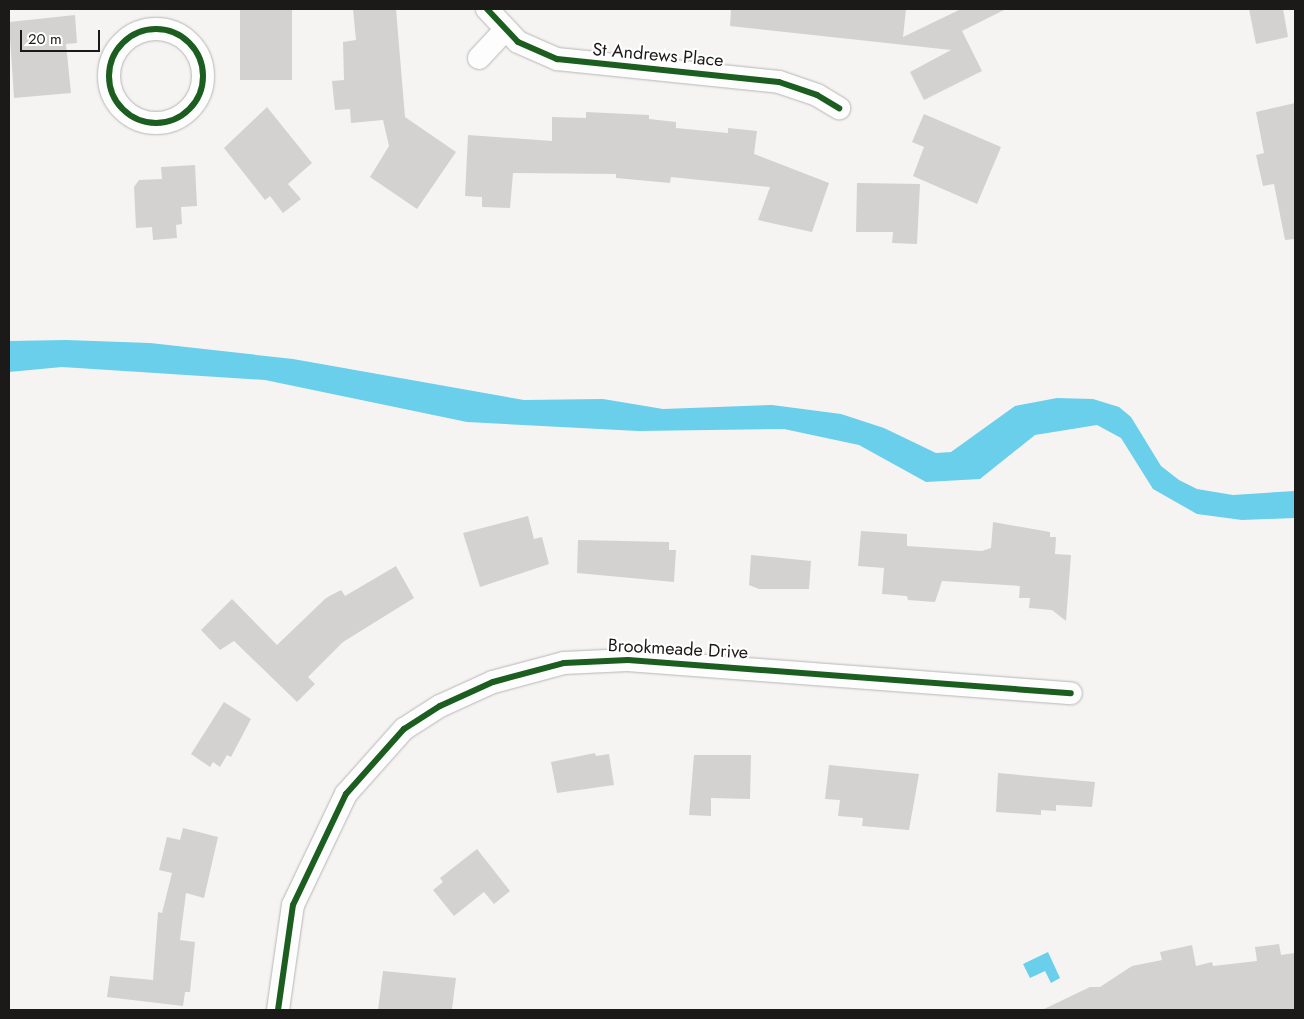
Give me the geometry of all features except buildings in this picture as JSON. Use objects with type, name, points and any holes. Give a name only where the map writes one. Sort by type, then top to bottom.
[{"type":"street","name":"St Andrews Place","points":[[487,9],[504,31],[557,59],[780,82],[839,108]]},
{"type":"street","points":[[151,19],[187,40],[203,71],[194,104],[182,116],[163,123],[129,115],[114,98],[110,84],[111,64],[118,48],[151,19]]},
{"type":"street","points":[[479,58],[504,31]]},
{"type":"street","name":"Brookmeade Drive","points":[[278,1010],[293,905],[346,794],[404,729],[440,706],[493,682],[564,663],[628,660],[1071,693]]},
{"type":"water","points":[[66,340],[150,343],[293,359],[524,400],[603,399],[663,409],[772,405],[841,414],[884,428],[936,453],[951,452],[1015,406],[1057,398],[1093,399],[1119,407],[1131,417],[1161,466],[1179,480],[1197,489],[1233,495],[1295,491],[1295,518],[1242,520],[1197,514],[1153,489],[1121,438],[1097,425],[1035,435],[980,479],[926,482],[859,445],[784,429],[638,431],[467,422],[265,380],[62,367],[9,372],[9,341]]},
{"type":"water","points":[[1048,952],[1060,978],[1051,983],[1045,971],[1030,978],[1023,964]]},
{"type":"cycle path","points":[[487,9],[518,42],[557,59],[779,82],[817,95],[839,108]]},
{"type":"cycle path","points":[[156,29],[174,32],[189,43],[200,58],[203,76],[200,94],[189,109],[174,120],[156,123],[138,120],[123,109],[112,94],[109,76],[112,58],[123,43],[138,32],[156,29]]},
{"type":"cycle path","points":[[278,1010],[293,905],[346,794],[404,729],[440,706],[493,682],[564,663],[628,660],[1071,693]]}]
